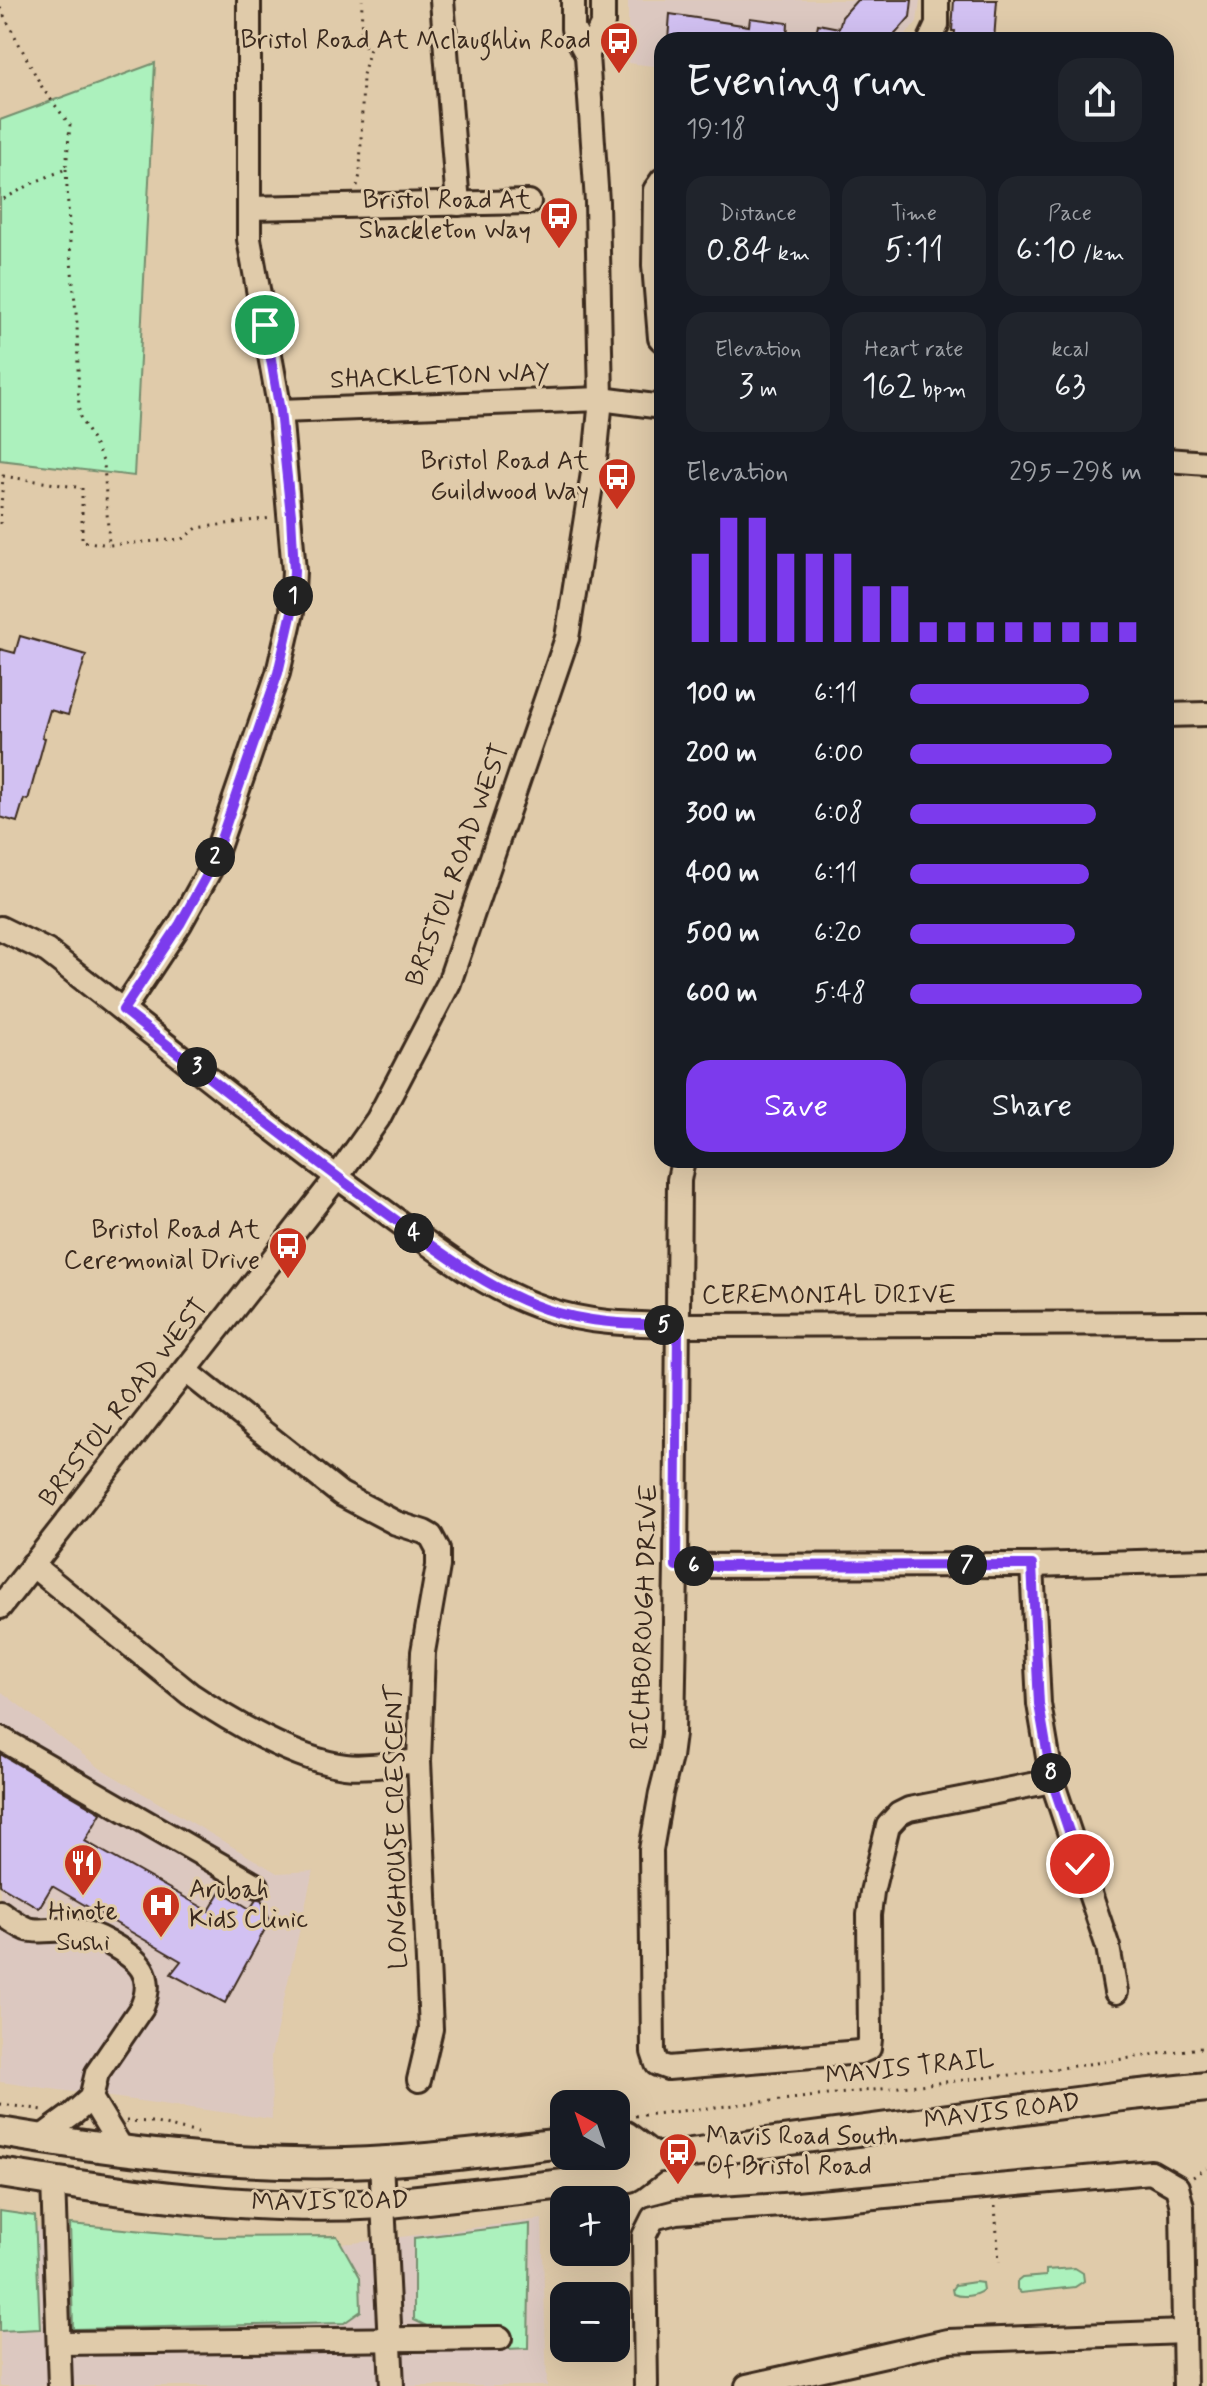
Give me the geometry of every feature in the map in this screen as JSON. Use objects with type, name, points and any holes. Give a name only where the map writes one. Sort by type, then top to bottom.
[{"type":"main road","name":"MAVIS ROAD","points":[[0,2173],[142,2194],[258,2206],[381,2204],[629,2177],[654,2158],[1207,2087]]},
{"type":"main road","name":"MAVIS ROAD","points":[[0,2132],[210,2160],[343,2163],[550,2144]]},
{"type":"main road","points":[[630,2140],[654,2158]]},
{"type":"street","points":[[123,1010],[180,924],[211,868],[278,673],[292,612],[294,571],[291,515],[280,411],[249,239],[249,0]]},
{"type":"street","points":[[442,0],[458,204]]},
{"type":"street","name":"BRISTOL ROAD WEST","points":[[0,1607],[337,1177],[378,1119],[449,983],[567,638],[595,460],[601,399],[597,202],[587,55],[573,29],[573,0]]},
{"type":"street","name":"BRISTOL ROAD WEST","points":[[587,55],[603,23],[603,0]]},
{"type":"street","points":[[934,32],[937,25],[937,0]]},
{"type":"street","points":[[249,208],[529,202]]},
{"type":"street","name":"SHACKLETON WAY","points":[[280,411],[601,399],[654,406]]},
{"type":"street","points":[[1174,461],[1207,463]]},
{"type":"street","points":[[1174,715],[1207,714]]},
{"type":"street","name":"CEREMONIAL DRIVE","points":[[0,928],[47,951],[337,1177],[463,1268],[498,1289],[546,1309],[602,1323],[678,1325],[1207,1323]]},
{"type":"street","name":"RICHBOROUGH DRIVE","points":[[681,1168],[673,1734],[651,1850],[653,2052],[657,2064],[668,2068],[860,2052],[869,2048],[869,1915],[888,1826],[899,1814],[909,1809],[1052,1781]]},
{"type":"street","name":"LONGHOUSE CRESCENT","points":[[186,1371],[341,1494],[396,1523],[424,1532],[431,1536],[438,1549],[438,1566],[423,1652],[419,1761],[431,2029],[419,2080]]},
{"type":"street","points":[[676,1566],[1032,1565],[1207,1560]]},
{"type":"street","points":[[32,1565],[190,1694],[213,1710],[274,1741],[313,1759],[347,1766],[419,1761]]},
{"type":"street","points":[[1032,1565],[1039,1704],[1052,1781],[1108,1947],[1116,1992]]},
{"type":"street","points":[[0,1738],[257,1886]]},
{"type":"street","points":[[0,1912],[27,1929],[73,1930],[94,1934],[132,1956],[146,1977],[146,1997],[142,2007],[97,2073],[91,2098],[39,2139]]},
{"type":"street","points":[[91,2098],[122,2149]]},
{"type":"street","points":[[381,2161],[392,2386]]},
{"type":"street","points":[[646,2386],[644,2236],[653,2218],[676,2212],[1151,2172],[1177,2187],[1182,2207],[1185,2386]]},
{"type":"street","points":[[53,2180],[60,2386]]},
{"type":"street","points":[[747,2386],[948,2341],[1184,2332]]},
{"type":"street","points":[[59,2343],[500,2338]]},
{"type":"path","points":[[351,205],[360,175],[363,75],[370,48],[363,45],[361,40],[362,0]]},
{"type":"path","points":[[0,8],[43,89],[70,125],[66,169],[77,323],[79,415],[104,463],[109,545]]},
{"type":"path","points":[[0,201],[66,169]]},
{"type":"path","points":[[0,524],[3,476],[82,488],[82,541],[109,545],[182,539],[197,528],[291,515]]},
{"type":"path","name":"MAVIS TRAIL","points":[[630,2126],[1207,2047]]},
{"type":"path","points":[[0,2104],[47,2110]]},
{"type":"path","points":[[114,2120],[152,2122],[202,2134]]},
{"type":"path","points":[[993,2185],[999,2262]]},
{"type":"shaded area","points":[[628,0],[920,0],[917,22],[908,32],[654,32],[654,66],[628,63]]},
{"type":"shaded area","points":[[2,1692],[100,1768],[277,1873],[313,1871],[271,2056],[272,2119],[0,2082]]},
{"type":"shaded area","points":[[542,2219],[547,2386],[0,2386],[0,2221],[103,2238],[223,2250],[353,2243]]},
{"type":"green space","points":[[155,63],[134,476],[0,460],[0,120]]},
{"type":"green space","points":[[0,2211],[35,2216],[40,2329],[0,2331]]},
{"type":"green space","points":[[70,2224],[209,2237],[337,2236],[360,2277],[361,2311],[344,2323],[73,2329]]},
{"type":"green space","points":[[530,2224],[528,2348],[507,2349],[506,2329],[435,2330],[414,2320],[414,2238]]},
{"type":"green space","points":[[1075,2268],[1083,2273],[1084,2281],[1075,2287],[1021,2293],[1017,2289],[1017,2282],[1022,2278],[1046,2276],[1046,2270]]},
{"type":"green space","points":[[982,2283],[983,2290],[977,2294],[953,2294],[955,2285]]},
{"type":"building","points":[[857,0],[912,0],[910,17],[897,32],[816,32],[818,24],[839,28],[842,17]]},
{"type":"building","points":[[954,0],[997,0],[995,32],[952,31]]},
{"type":"building","points":[[670,14],[749,26],[750,18],[788,23],[787,32],[669,32]]},
{"type":"building","points":[[20,636],[86,655],[68,715],[50,710],[28,800],[24,799],[17,822],[0,817],[0,649],[15,653]]},
{"type":"building","points":[[0,1754],[101,1813],[85,1841],[209,1911],[221,1891],[250,1909],[256,1900],[261,1899],[270,1920],[225,2003],[171,1974],[181,1961],[52,1886],[39,1908],[0,1885]]},
{"type":"place","name":"Bristol Road At Mclaughlin Road","points":[[619,75]]},
{"type":"place","name":"Bristol Road At Shackleton Way","points":[[559,250]]},
{"type":"place","name":"Bristol Road At Guildwood Way","points":[[617,511]]},
{"type":"place","name":"Bristol Road At Ceremonial Drive","points":[[288,1280]]},
{"type":"place","name":"Hinote Sushi","points":[[83,1897]]},
{"type":"place","name":"Arubah Kids Clinic","points":[[161,1939]]},
{"type":"place","name":"Mavis Road South Of Bristol Road","points":[[678,2186]]},
{"type":"route","points":[[265,325],[280,411],[291,515],[294,571],[292,612],[278,673],[211,868],[180,924],[123,1010],[337,1177],[463,1268],[498,1289],[546,1309],[602,1323],[678,1325],[676,1566],[1032,1565],[1039,1704],[1052,1781],[1080,1864]]}]
